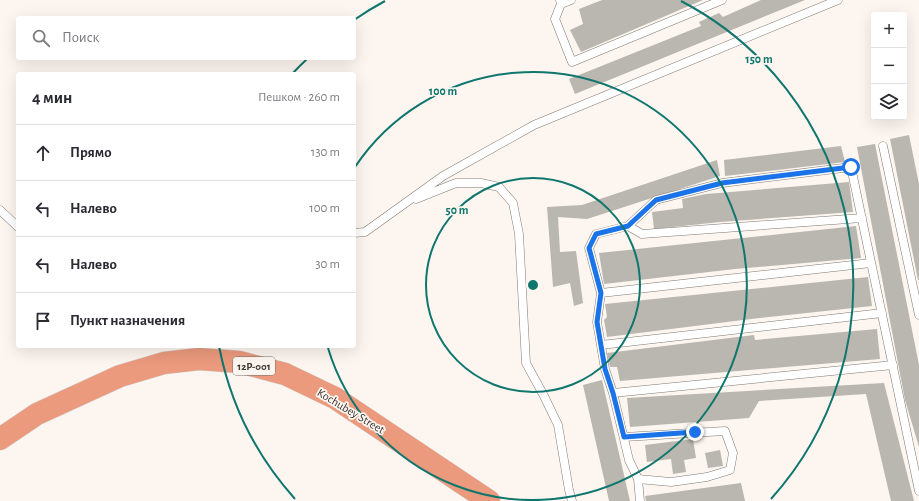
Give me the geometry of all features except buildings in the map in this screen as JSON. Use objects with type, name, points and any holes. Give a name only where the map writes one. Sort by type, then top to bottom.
[{"type":"main road","name":"Kochubey Street","points":[[0,439],[37,414],[120,376],[164,363],[199,359],[240,362],[285,374],[335,398],[489,501]]},
{"type":"lane","points":[[571,0],[560,2],[555,19],[572,62],[722,0]]},
{"type":"lane","points":[[365,232],[443,176],[534,125],[838,0]]},
{"type":"lane","points":[[883,146],[919,315]]},
{"type":"lane","points":[[640,501],[638,479],[629,460],[613,393],[605,369],[597,322],[601,293],[589,248],[596,234],[628,226],[656,200],[663,198],[722,183],[851,167],[918,480],[919,491]]},
{"type":"lane","points":[[356,234],[365,232],[419,198],[456,183],[481,183],[499,187],[512,203],[520,234],[526,363],[558,425],[572,501]]},
{"type":"lane","points":[[0,210],[16,225]]},
{"type":"lane","points":[[628,226],[642,234],[862,218]]},
{"type":"lane","points":[[601,293],[871,263]]},
{"type":"lane","points":[[601,345],[882,313]]},
{"type":"lane","points":[[613,393],[893,365]]},
{"type":"lane","points":[[624,437],[725,431],[734,453],[730,470],[707,477],[671,482],[638,479]]},
{"type":"route","points":[[695,432],[624,437],[613,393],[605,369],[597,322],[601,293],[589,248],[596,234],[628,226],[656,200],[722,183],[851,167]]}]
